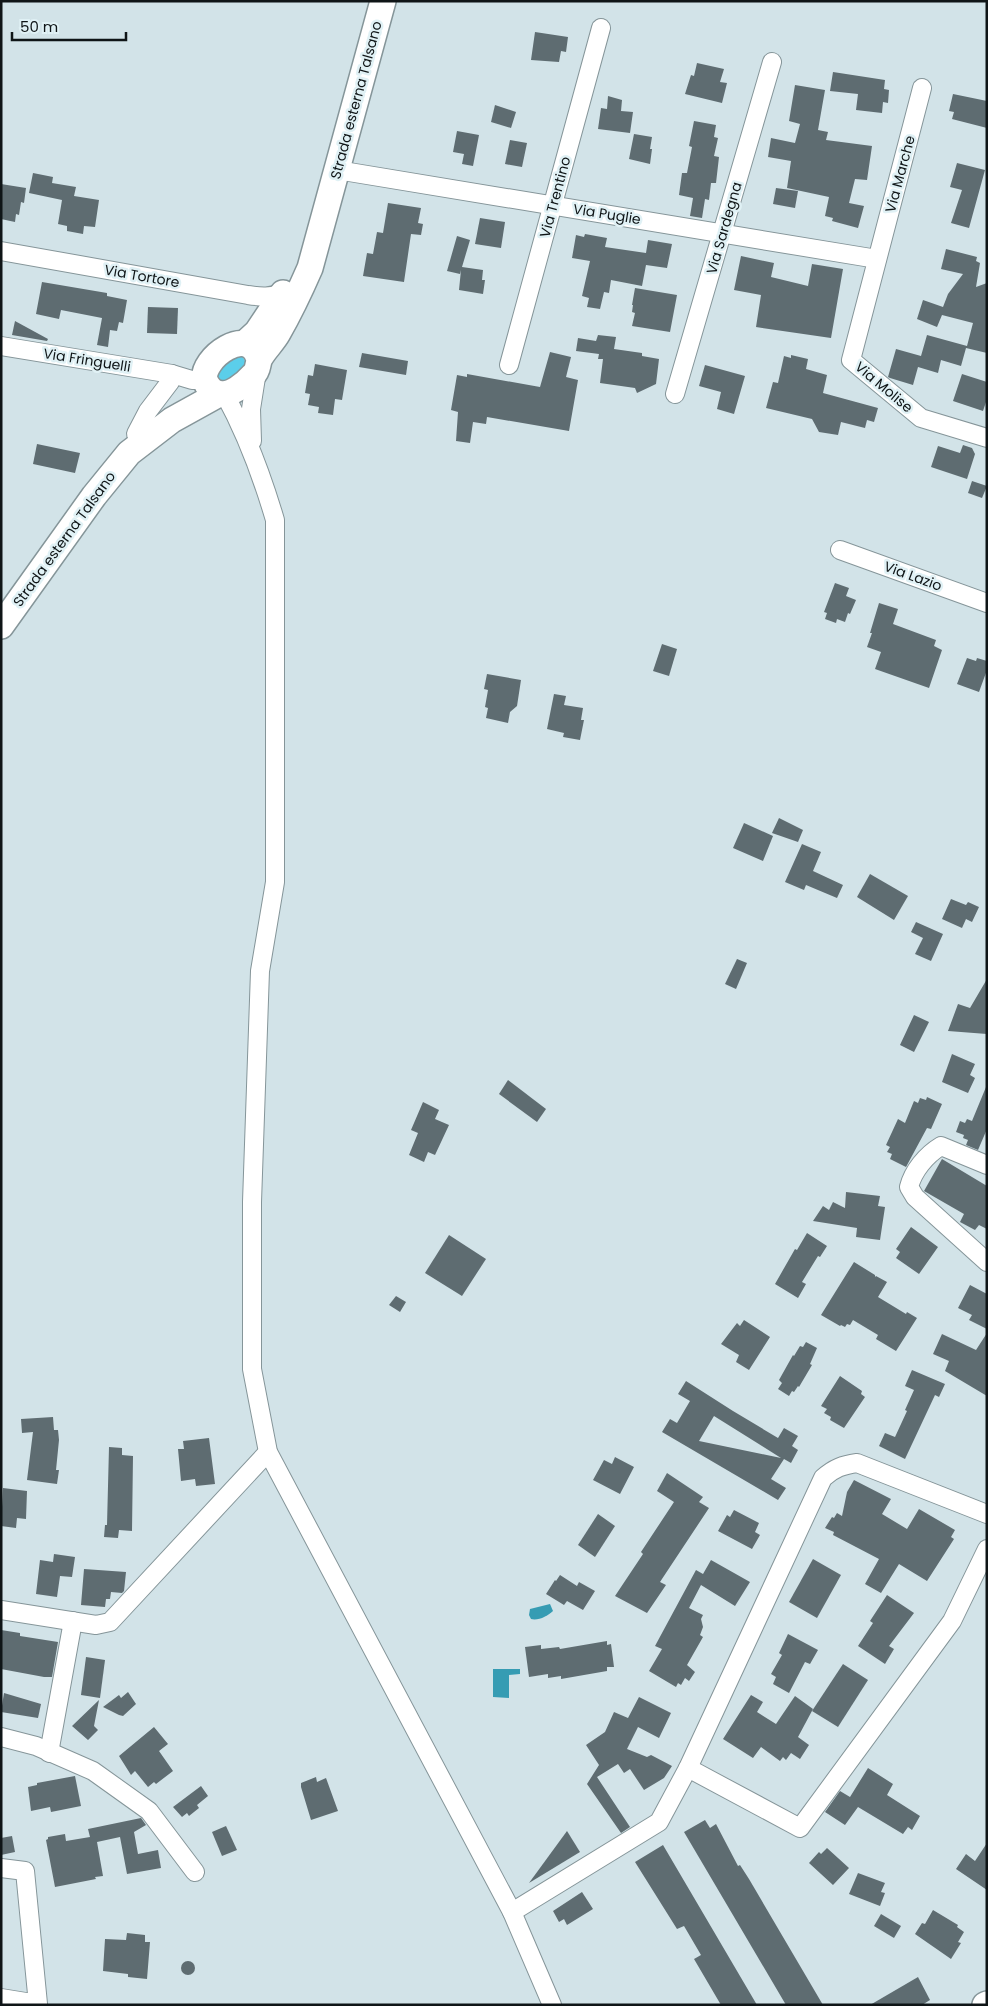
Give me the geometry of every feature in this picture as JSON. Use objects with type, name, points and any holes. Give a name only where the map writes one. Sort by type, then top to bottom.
[{"type":"street","name":"Strada esterna Talsano","points":[[248,354],[275,338],[297,299],[310,268],[383,1]]},
{"type":"street","name":"Via Trentino","points":[[509,366],[601,28]]},
{"type":"street","name":"Via Sardegna","points":[[675,394],[772,62]]},
{"type":"street","name":"Via Marche","points":[[877,259],[922,88]]},
{"type":"street","name":"Via Puglie","points":[[337,170],[877,259]]},
{"type":"street","name":"Strada esterna Talsano","points":[[248,354],[257,332],[283,292],[329,198]]},
{"type":"street","name":"Via Tortore","points":[[1,251],[248,295],[275,296],[283,292]]},
{"type":"street","name":"Via Molise","points":[[877,259],[851,360],[921,418],[987,438]]},
{"type":"street","points":[[248,295],[255,302],[256,310],[247,327],[252,449]]},
{"type":"street","name":"Via Fringuelli","points":[[1,346],[172,374]]},
{"type":"street","points":[[213,383],[248,354]]},
{"type":"street","points":[[132,444],[148,411],[170,382],[172,374],[195,370],[231,393],[248,354]]},
{"type":"street","name":"Strada esterna Talsano","points":[[1,626],[132,444],[172,420],[213,383]]},
{"type":"street","points":[[213,383],[252,449],[262,474],[275,520],[275,882],[260,971],[252,1202],[252,1368],[268,1452],[512,1912],[552,2005]]},
{"type":"street","name":"Via Lazio","points":[[840,550],[987,602]]},
{"type":"street","points":[[987,1165],[940,1146],[925,1159],[911,1178],[909,1188],[915,1197],[987,1262]]},
{"type":"street","points":[[1,1610],[96,1625],[110,1622],[268,1452]]},
{"type":"street","points":[[512,1912],[658,1822],[688,1768],[824,1478],[832,1469],[846,1464],[857,1463],[987,1514]]},
{"type":"street","points":[[688,1768],[800,1828],[952,1621],[987,1549]]},
{"type":"street","points":[[49,1753],[73,1621]]},
{"type":"street","points":[[1,1737],[36,1746],[93,1771],[149,1811],[195,1872]]},
{"type":"street","points":[[1,1868],[25,1871],[38,2004],[1,1998]]},
{"type":"shaded area","points":[[232,355],[242,356],[247,364],[231,382],[222,382],[217,375],[218,367]]},
{"type":"shaded area","points":[[550,1604],[553,1611],[551,1613],[540,1619],[531,1619],[529,1615],[530,1609]]},
{"type":"shaded area","points":[[493,1669],[520,1669],[520,1674],[509,1675],[509,1698],[493,1697]]},
{"type":"building","points":[[535,32],[568,37],[566,52],[561,51],[559,62],[531,60]]},
{"type":"building","points":[[697,63],[724,69],[720,82],[727,83],[722,103],[685,94],[691,75],[694,76]]},
{"type":"building","points":[[833,72],[885,80],[884,89],[889,90],[888,103],[883,102],[882,113],[856,110],[858,94],[830,91]]},
{"type":"building","points":[[795,85],[825,90],[818,130],[828,132],[826,140],[872,146],[867,180],[855,179],[849,203],[864,206],[858,228],[832,221],[833,218],[825,216],[829,197],[787,188],[791,161],[768,157],[771,138],[795,143],[800,124],[789,121]]},
{"type":"building","points":[[953,94],[987,101],[987,128],[952,119],[954,112],[949,111]]},
{"type":"building","points":[[608,96],[622,100],[621,111],[633,112],[630,133],[598,129],[601,108],[607,109]]},
{"type":"building","points":[[495,105],[516,112],[511,128],[491,122]]},
{"type":"building","points":[[694,121],[716,125],[714,137],[718,138],[714,156],[719,157],[716,183],[711,183],[709,200],[705,199],[702,218],[690,216],[693,198],[679,195],[682,173],[687,173],[692,147],[689,146]]},
{"type":"building","points":[[457,131],[479,135],[473,166],[462,164],[464,154],[453,152]]},
{"type":"building","points":[[634,134],[652,137],[650,164],[629,159]]},
{"type":"building","points":[[510,140],[527,143],[522,167],[505,164]]},
{"type":"building","points":[[957,163],[985,170],[969,228],[951,223],[962,190],[950,187]]},
{"type":"building","points":[[33,173],[53,177],[52,183],[76,187],[74,196],[99,200],[95,227],[84,226],[83,234],[67,231],[67,226],[58,224],[62,200],[29,193]]},
{"type":"building","points":[[1,184],[26,188],[24,203],[21,202],[19,215],[16,214],[15,222],[1,219]]},
{"type":"building","points":[[776,188],[798,191],[795,208],[773,204]]},
{"type":"building","points":[[388,203],[421,208],[418,223],[423,224],[421,235],[411,234],[404,282],[363,276],[367,253],[373,254],[377,232],[383,233]]},
{"type":"building","points":[[480,218],[505,222],[501,248],[475,244]]},
{"type":"building","points":[[585,234],[607,238],[605,247],[646,253],[648,240],[672,244],[667,268],[646,265],[642,286],[611,280],[609,293],[604,292],[600,309],[587,307],[589,298],[582,296],[590,261],[572,258],[576,235],[584,237]]},
{"type":"building","points":[[457,236],[470,240],[462,267],[483,270],[482,280],[485,280],[483,294],[459,290],[461,270],[460,274],[447,271]]},
{"type":"building","points":[[946,249],[977,257],[976,261],[980,263],[976,287],[987,283],[987,353],[966,348],[961,366],[941,360],[938,373],[918,367],[913,385],[890,378],[888,377],[896,349],[921,356],[927,335],[967,346],[973,323],[942,315],[937,327],[917,319],[923,300],[943,307],[948,294],[963,274],[941,269]]},
{"type":"building","points":[[741,256],[774,263],[771,277],[808,286],[812,264],[843,269],[831,338],[756,327],[761,295],[734,290]]},
{"type":"building","points":[[42,282],[107,293],[107,296],[127,300],[123,323],[119,322],[117,331],[110,330],[108,347],[97,345],[102,318],[61,310],[59,319],[36,314]]},
{"type":"building","points":[[635,288],[677,295],[670,332],[632,326],[635,313],[632,312],[632,305]]},
{"type":"building","points":[[148,307],[178,308],[177,334],[147,333]]},
{"type":"building","points":[[15,321],[48,339],[47,341],[12,335]]},
{"type":"building","points":[[598,335],[616,337],[614,349],[642,353],[642,356],[659,359],[656,384],[637,393],[635,388],[600,383],[603,359],[598,359],[599,354],[576,351],[578,338],[596,341]]},
{"type":"building","points":[[550,352],[571,357],[566,377],[578,380],[569,431],[487,417],[486,424],[473,422],[470,443],[456,441],[458,412],[451,410],[457,375],[467,377],[467,374],[540,387]]},
{"type":"building","points":[[362,353],[408,361],[406,375],[359,367]]},
{"type":"building","points":[[791,355],[808,359],[806,369],[827,375],[823,393],[878,408],[874,422],[867,420],[865,428],[841,422],[838,435],[819,432],[812,419],[766,408],[773,382],[778,383],[784,356],[791,358]]},
{"type":"building","points":[[315,364],[347,370],[342,400],[335,399],[333,415],[318,413],[319,407],[308,405],[310,394],[305,393],[308,375],[313,376]]},
{"type":"building","points":[[705,365],[745,376],[734,414],[717,409],[721,392],[699,386]]},
{"type":"building","points":[[962,374],[987,382],[987,399],[983,411],[953,401]]},
{"type":"building","points":[[37,444],[80,453],[75,473],[33,464]]},
{"type":"building","points":[[963,445],[972,448],[975,454],[967,479],[931,467],[938,446],[960,453]]},
{"type":"building","points":[[972,481],[987,486],[982,498],[968,493]]},
{"type":"building","points":[[835,583],[849,588],[846,596],[856,600],[845,622],[837,619],[836,623],[825,619],[827,613],[824,612]]},
{"type":"building","points":[[879,603],[898,609],[893,624],[936,640],[934,646],[942,650],[929,688],[875,669],[881,652],[867,647]]},
{"type":"building","points":[[662,644],[677,649],[669,676],[653,671]]},
{"type":"building","points":[[967,658],[976,661],[977,658],[987,661],[987,670],[979,692],[957,684]]},
{"type":"building","points":[[487,674],[521,680],[517,706],[510,712],[508,723],[486,718],[488,708],[485,707],[488,690],[484,689]]},
{"type":"building","points":[[554,694],[566,696],[564,705],[583,708],[581,720],[584,720],[580,740],[563,737],[564,733],[547,729]]},
{"type":"building","points":[[779,818],[803,830],[798,842],[772,833]]},
{"type":"building","points":[[744,823],[773,836],[763,861],[733,848]]},
{"type":"building","points":[[802,844],[821,852],[813,871],[843,885],[837,898],[806,885],[804,890],[785,882]]},
{"type":"building","points":[[870,874],[908,896],[894,920],[857,897]]},
{"type":"building","points":[[951,899],[966,905],[968,902],[979,907],[972,922],[966,919],[962,928],[942,919]]},
{"type":"building","points":[[916,922],[943,934],[931,961],[915,954],[923,938],[911,932]]},
{"type":"building","points":[[737,959],[747,963],[736,989],[725,984]]},
{"type":"building","points":[[987,979],[987,1034],[948,1031],[958,1004],[970,1008]]},
{"type":"building","points":[[914,1015],[929,1022],[914,1052],[900,1045]]},
{"type":"building","points":[[952,1054],[975,1064],[970,1075],[975,1078],[968,1093],[942,1082]]},
{"type":"building","points":[[508,1080],[546,1109],[537,1122],[499,1094]]},
{"type":"building","points":[[986,1087],[987,1129],[978,1150],[966,1145],[968,1140],[963,1138],[964,1135],[956,1132],[960,1121],[965,1123],[967,1119],[972,1121]]},
{"type":"building","points":[[927,1097],[942,1104],[931,1129],[927,1128],[906,1167],[890,1159],[892,1154],[887,1152],[890,1147],[886,1145],[898,1119],[905,1123],[914,1101],[918,1103],[920,1098],[926,1100]]},
{"type":"building","points":[[423,1102],[439,1110],[435,1119],[449,1125],[435,1155],[428,1152],[424,1162],[409,1155],[418,1133],[411,1130]]},
{"type":"building","points":[[942,1159],[987,1186],[987,1229],[979,1225],[975,1230],[960,1222],[964,1214],[924,1191]]},
{"type":"building","points":[[846,1192],[880,1196],[878,1206],[885,1207],[880,1240],[856,1237],[857,1228],[813,1221],[823,1206],[829,1210],[833,1202],[845,1208]]},
{"type":"building","points":[[911,1227],[938,1247],[919,1274],[896,1258],[900,1252],[896,1249]]},
{"type":"building","points":[[807,1233],[827,1246],[820,1257],[818,1256],[802,1282],[806,1284],[798,1298],[775,1284],[795,1249],[797,1250]]},
{"type":"building","points":[[449,1235],[486,1259],[462,1296],[425,1273]]},
{"type":"building","points":[[854,1262],[875,1275],[875,1277],[887,1282],[878,1297],[906,1314],[907,1312],[917,1318],[896,1351],[876,1339],[878,1335],[853,1320],[850,1325],[847,1324],[845,1327],[821,1315]]},
{"type":"building","points":[[970,1285],[987,1294],[987,1329],[969,1320],[972,1315],[958,1308]]},
{"type":"building","points":[[396,1296],[406,1302],[400,1312],[389,1305]]},
{"type":"building","points":[[744,1320],[770,1337],[749,1370],[736,1362],[739,1355],[721,1344],[737,1323],[740,1326]]},
{"type":"building","points":[[987,1333],[987,1396],[945,1371],[949,1361],[933,1354],[942,1334],[976,1350]]},
{"type":"building","points":[[806,1342],[817,1348],[810,1364],[812,1365],[799,1387],[794,1392],[792,1391],[789,1396],[778,1389],[782,1383],[779,1380],[793,1355]]},
{"type":"building","points":[[912,1370],[945,1384],[939,1397],[935,1395],[905,1459],[879,1446],[885,1433],[895,1437],[907,1411],[905,1410],[914,1390],[905,1386]]},
{"type":"building","points":[[840,1376],[862,1391],[861,1394],[865,1397],[844,1428],[830,1420],[831,1417],[824,1413],[827,1409],[821,1406]]},
{"type":"building","points":[[686,1381],[778,1438],[784,1428],[798,1436],[792,1446],[798,1450],[791,1463],[784,1459],[771,1479],[786,1488],[778,1500],[662,1432],[670,1419],[677,1423],[690,1401],[678,1394]],"holes":[[[714,1416],[781,1458],[699,1441]]]},
{"type":"building","points":[[53,1417],[54,1430],[58,1430],[59,1440],[56,1470],[59,1470],[57,1484],[27,1480],[33,1432],[22,1433],[21,1419]]},
{"type":"building","points":[[209,1438],[215,1484],[196,1486],[195,1479],[181,1481],[178,1449],[184,1449],[183,1441]]},
{"type":"building","points":[[109,1447],[122,1448],[122,1455],[133,1456],[132,1531],[119,1530],[118,1538],[104,1537],[105,1525],[107,1525]]},
{"type":"building","points":[[615,1457],[634,1467],[620,1494],[593,1480],[604,1460],[612,1464]]},
{"type":"building","points":[[667,1473],[703,1497],[699,1502],[709,1508],[660,1582],[666,1585],[647,1613],[615,1596],[674,1502],[657,1491]]},
{"type":"building","points":[[854,1480],[891,1499],[882,1514],[907,1529],[919,1509],[955,1530],[951,1537],[954,1539],[927,1581],[899,1564],[881,1593],[865,1584],[879,1559],[833,1535],[834,1532],[825,1528],[837,1513],[842,1516],[847,1492]]},
{"type":"building","points":[[3,1488],[27,1491],[26,1519],[17,1518],[16,1528],[1,1526]]},
{"type":"building","points":[[734,1510],[759,1523],[755,1532],[760,1535],[752,1549],[718,1531],[727,1515],[730,1517]]},
{"type":"building","points":[[598,1514],[615,1526],[595,1557],[578,1545]]},
{"type":"building","points":[[54,1554],[75,1557],[72,1577],[60,1576],[57,1597],[36,1594],[40,1560],[53,1562]]},
{"type":"building","points":[[813,1559],[841,1575],[817,1618],[789,1602]]},
{"type":"building","points":[[711,1560],[750,1582],[735,1606],[701,1585],[689,1608],[703,1615],[701,1619],[703,1627],[700,1635],[703,1637],[687,1665],[695,1672],[689,1681],[685,1678],[681,1685],[678,1683],[676,1687],[649,1671],[662,1649],[655,1646],[696,1570],[703,1574]]},
{"type":"building","points":[[84,1569],[126,1572],[124,1591],[122,1593],[111,1592],[110,1599],[106,1599],[105,1607],[81,1605]]},
{"type":"building","points":[[560,1575],[577,1586],[579,1582],[595,1591],[583,1610],[567,1601],[564,1605],[546,1594]]},
{"type":"building","points":[[887,1595],[914,1613],[889,1646],[894,1649],[885,1664],[858,1646],[873,1623],[870,1621]]},
{"type":"building","points":[[1,1630],[20,1633],[20,1636],[58,1642],[52,1677],[1,1669]]},
{"type":"building","points":[[788,1634],[818,1650],[810,1664],[805,1662],[789,1693],[773,1684],[776,1677],[771,1674],[782,1655],[779,1653]]},
{"type":"building","points":[[607,1641],[607,1645],[611,1644],[614,1667],[607,1667],[607,1671],[561,1679],[561,1676],[548,1678],[548,1674],[529,1677],[525,1647],[541,1645],[541,1649],[559,1647],[560,1649]]},
{"type":"building","points":[[86,1657],[105,1660],[100,1698],[81,1695]]},
{"type":"building","points":[[843,1664],[868,1680],[838,1727],[812,1711]]},
{"type":"building","points":[[128,1692],[136,1704],[123,1716],[103,1707],[119,1695],[121,1698]]},
{"type":"building","points":[[4,1693],[41,1704],[38,1718],[1,1712]]},
{"type":"building","points":[[751,1695],[763,1702],[757,1712],[776,1724],[795,1696],[813,1709],[798,1737],[809,1745],[800,1759],[791,1753],[786,1760],[783,1757],[780,1761],[761,1747],[753,1758],[723,1739]]},
{"type":"building","points":[[639,1697],[671,1713],[659,1738],[638,1727],[627,1749],[647,1757],[651,1755],[672,1766],[664,1778],[644,1790],[630,1769],[624,1773],[618,1764],[597,1777],[630,1827],[621,1833],[587,1784],[599,1765],[586,1745],[605,1732],[614,1712],[628,1718]]},
{"type":"building","points":[[99,1700],[94,1726],[98,1730],[88,1740],[72,1726]]},
{"type":"building","points":[[154,1727],[168,1744],[159,1751],[173,1771],[156,1784],[154,1782],[148,1787],[135,1771],[131,1775],[119,1756]]},
{"type":"building","points":[[868,1768],[893,1784],[887,1795],[920,1816],[912,1830],[908,1827],[903,1834],[858,1807],[845,1825],[825,1812],[840,1791],[850,1797]]},
{"type":"building","points":[[75,1776],[81,1806],[51,1812],[50,1807],[31,1811],[28,1787],[37,1785],[37,1783]]},
{"type":"building","points":[[316,1777],[317,1782],[326,1778],[338,1811],[311,1820],[301,1783]]},
{"type":"building","points":[[201,1786],[208,1796],[197,1805],[199,1808],[189,1816],[187,1813],[182,1817],[173,1807]]},
{"type":"building","points":[[141,1818],[146,1825],[134,1832],[138,1854],[158,1850],[161,1868],[127,1874],[120,1837],[97,1842],[103,1876],[55,1887],[46,1840],[48,1837],[65,1834],[66,1841],[90,1837],[88,1829]]},
{"type":"building","points":[[705,1820],[710,1828],[716,1824],[738,1866],[740,1865],[749,1879],[823,2005],[786,2005],[684,1832]]},
{"type":"building","points":[[226,1826],[237,1850],[222,1856],[212,1832]]},
{"type":"building","points":[[567,1831],[580,1852],[529,1883]]},
{"type":"building","points":[[12,1836],[15,1852],[1,1855],[1,1838]]},
{"type":"building","points":[[987,1843],[987,1890],[956,1869],[966,1854],[975,1861]]},
{"type":"building","points":[[663,1845],[757,2005],[721,2005],[694,1959],[701,1955],[684,1926],[677,1929],[635,1862]]},
{"type":"building","points":[[827,1848],[849,1868],[833,1885],[809,1863],[819,1852],[821,1854]]},
{"type":"building","points":[[858,1873],[885,1883],[881,1892],[885,1893],[880,1906],[849,1894]]},
{"type":"building","points":[[582,1892],[593,1909],[567,1925],[564,1919],[559,1922],[553,1911]]},
{"type":"building","points":[[933,1910],[958,1925],[957,1927],[964,1932],[958,1942],[961,1943],[951,1959],[915,1934],[922,1923],[925,1924]]},
{"type":"building","points":[[881,1914],[901,1926],[894,1938],[874,1926]]},
{"type":"building","points":[[127,1933],[145,1935],[145,1942],[150,1942],[147,1979],[128,1977],[128,1974],[103,1971],[105,1939],[126,1940]]},
{"type":"building","points":[[185,1961],[191,1961],[195,1968],[191,1975],[185,1975],[181,1971],[181,1965]]},
{"type":"building","points":[[918,1977],[930,2000],[922,2005],[870,2005]]}]
